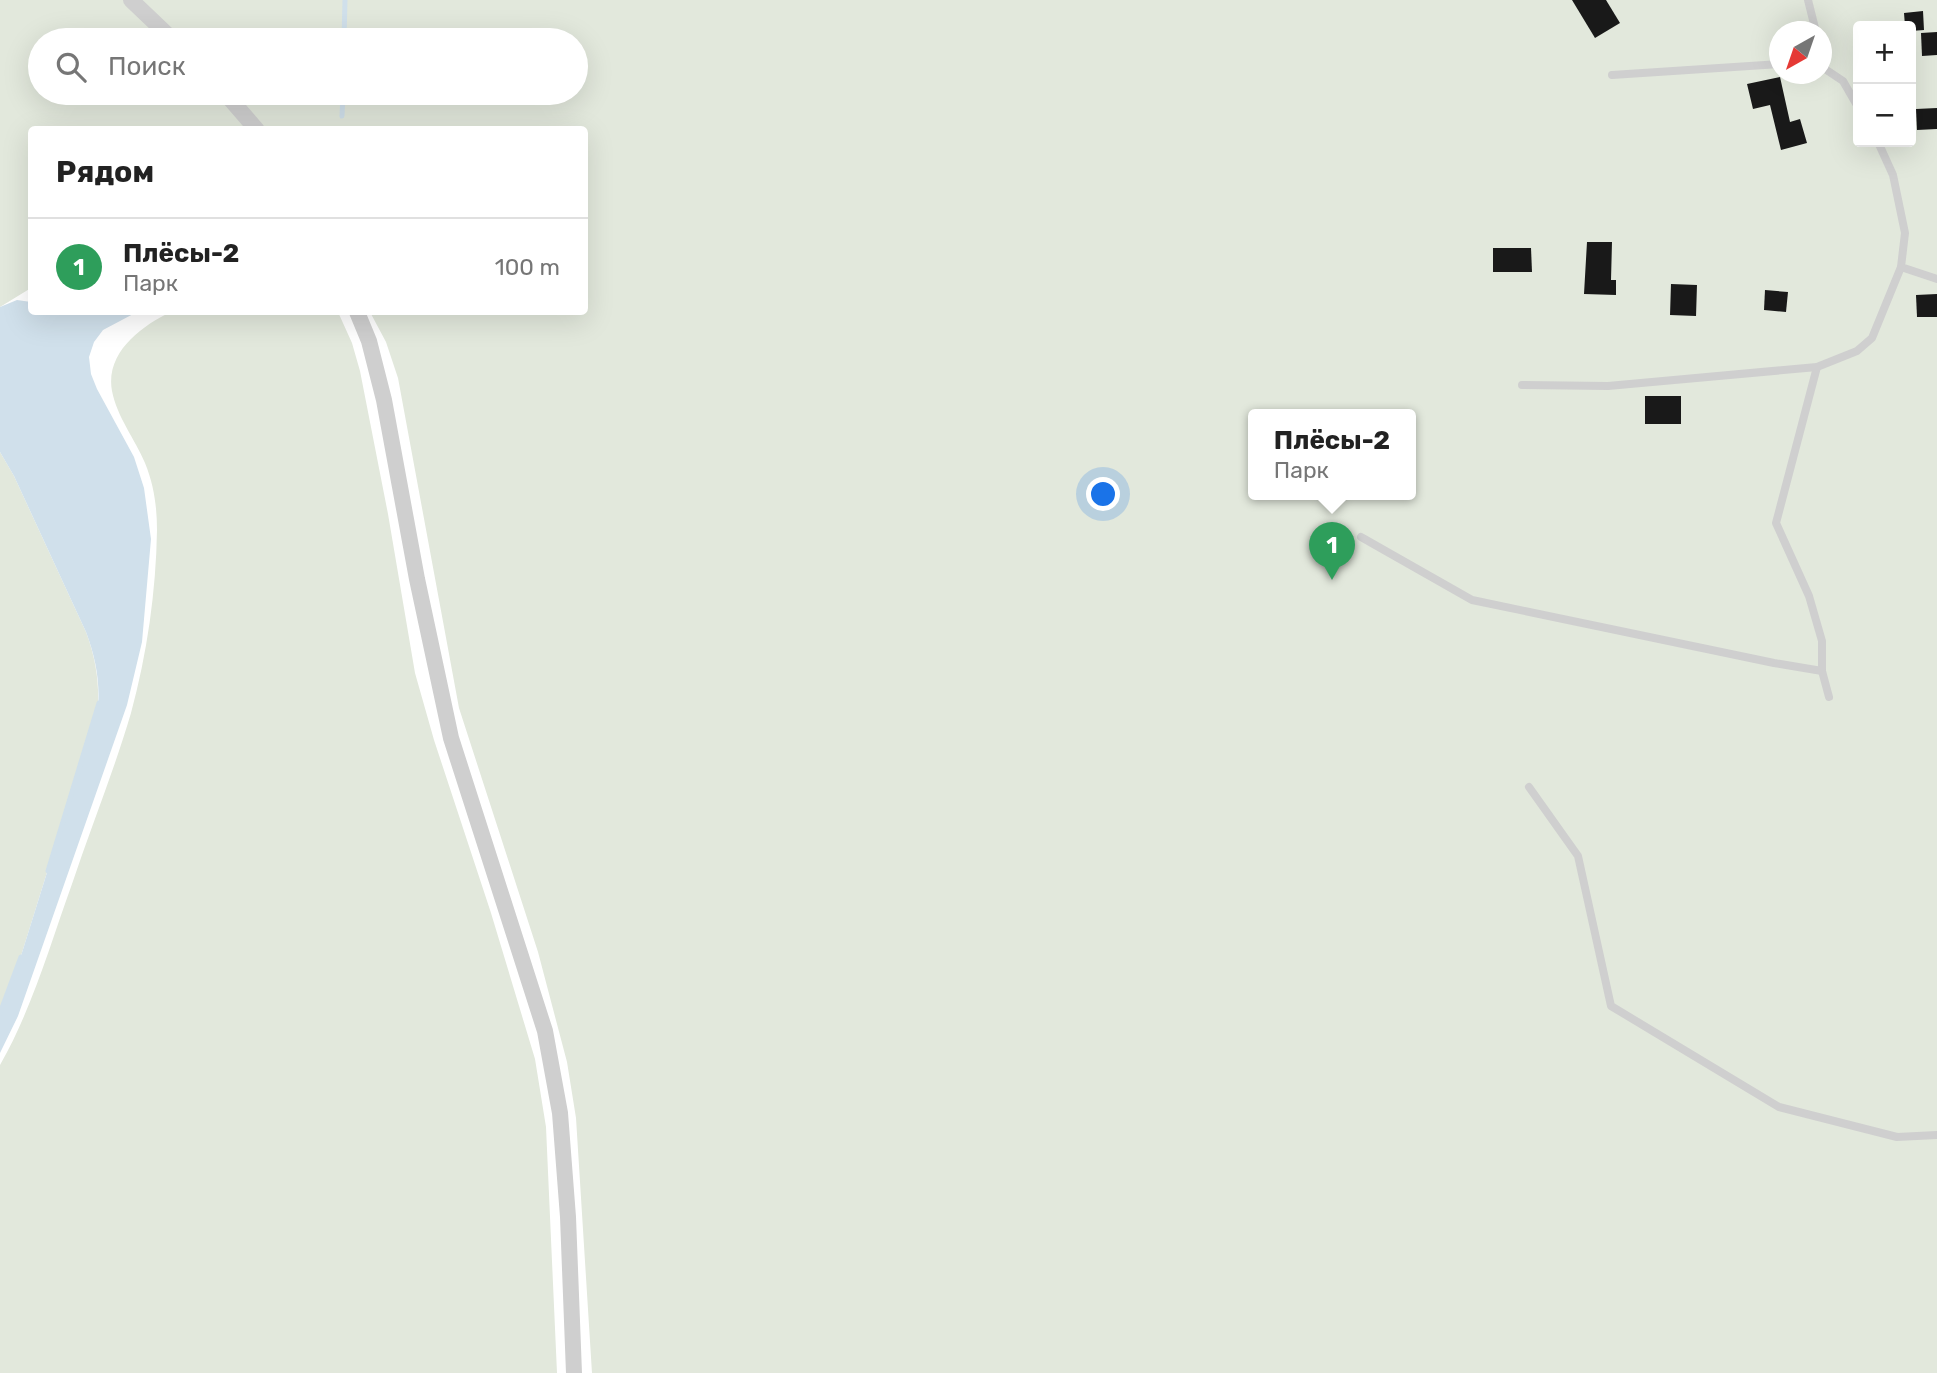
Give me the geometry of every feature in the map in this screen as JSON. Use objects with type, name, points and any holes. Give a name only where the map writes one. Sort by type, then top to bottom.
[{"type":"street","points":[[131,0],[160,28]]},
{"type":"street","points":[[235,105],[254,126]]},
{"type":"street","points":[[358,315],[369,341],[384,400],[417,579],[451,738],[545,1031],[560,1113],[568,1217],[574,1373]]},
{"type":"lane","points":[[1808,0],[1813,21]]},
{"type":"lane","points":[[1612,75],[1769,65]]},
{"type":"lane","points":[[1832,73],[1843,81],[1853,98]]},
{"type":"lane","points":[[1522,385],[1608,386],[1817,368],[1857,351],[1872,338],[1901,267],[1905,233],[1893,175],[1880,147]]},
{"type":"lane","points":[[1901,267],[1937,279]]},
{"type":"lane","points":[[1817,368],[1776,523],[1809,596],[1822,641],[1822,671],[1829,697]]},
{"type":"lane","points":[[1361,537],[1472,600],[1822,671]]},
{"type":"lane","points":[[1529,788],[1578,856],[1611,1006],[1779,1107],[1897,1137],[1937,1135]]},
{"type":"shaded area","points":[[0,0],[1937,0],[1937,1373],[592,1373],[576,1118],[567,1062],[538,952],[459,708],[398,378],[386,342],[372,315],[588,315],[588,126],[28,126],[28,290],[0,307]]},
{"type":"shaded area","points":[[17,300],[28,302],[28,315],[131,315],[103,330],[94,342],[89,357],[91,374],[97,389],[134,457],[144,488],[151,539],[142,642],[127,705],[18,1016],[0,1053],[0,1013],[20,959],[98,709],[98,689],[86,632],[14,476],[0,452],[0,307]]},
{"type":"shaded area","points":[[166,315],[339,315],[352,343],[388,514],[415,673],[535,1059],[546,1127],[557,1373],[0,1373],[0,1065],[22,1022],[40,976],[117,756],[137,691],[153,600],[157,530],[153,488],[141,454],[118,410],[111,377],[120,353],[137,333]]},
{"type":"shaded area","points":[[0,452],[14,476],[86,632],[97,679],[98,709],[20,959],[0,1013]]},
{"type":"building","points":[[1572,0],[1606,0],[1620,23],[1595,38]]},
{"type":"building","points":[[1923,11],[1924,30],[1916,31],[1916,21],[1905,21],[1904,13]]},
{"type":"building","points":[[1937,32],[1937,55],[1922,56],[1921,33]]},
{"type":"building","points":[[1769,79],[1769,84],[1782,84],[1790,122],[1800,119],[1807,143],[1781,150],[1770,105],[1753,109],[1747,84]]},
{"type":"building","points":[[1937,108],[1937,129],[1917,130],[1916,109]]},
{"type":"building","points":[[1587,242],[1612,242],[1611,280],[1616,280],[1616,295],[1584,294]]},
{"type":"building","points":[[1493,248],[1531,248],[1532,272],[1493,272]]},
{"type":"building","points":[[1671,284],[1697,285],[1696,316],[1670,315]]},
{"type":"building","points":[[1765,290],[1788,292],[1786,312],[1764,310]]},
{"type":"building","points":[[1937,294],[1937,317],[1917,317],[1916,295]]},
{"type":"building","points":[[1645,396],[1681,396],[1681,424],[1645,424]]},
{"type":"waterway","points":[[344,28],[345,0]]},
{"type":"waterway","points":[[342,105],[342,116]]},
{"type":"waterway","points":[[48,871],[99,703]]},
{"type":"waterway","points":[[0,1013],[21,957]]},
{"type":"place","name":"Плёсы-2","points":[[1332,580]]}]
